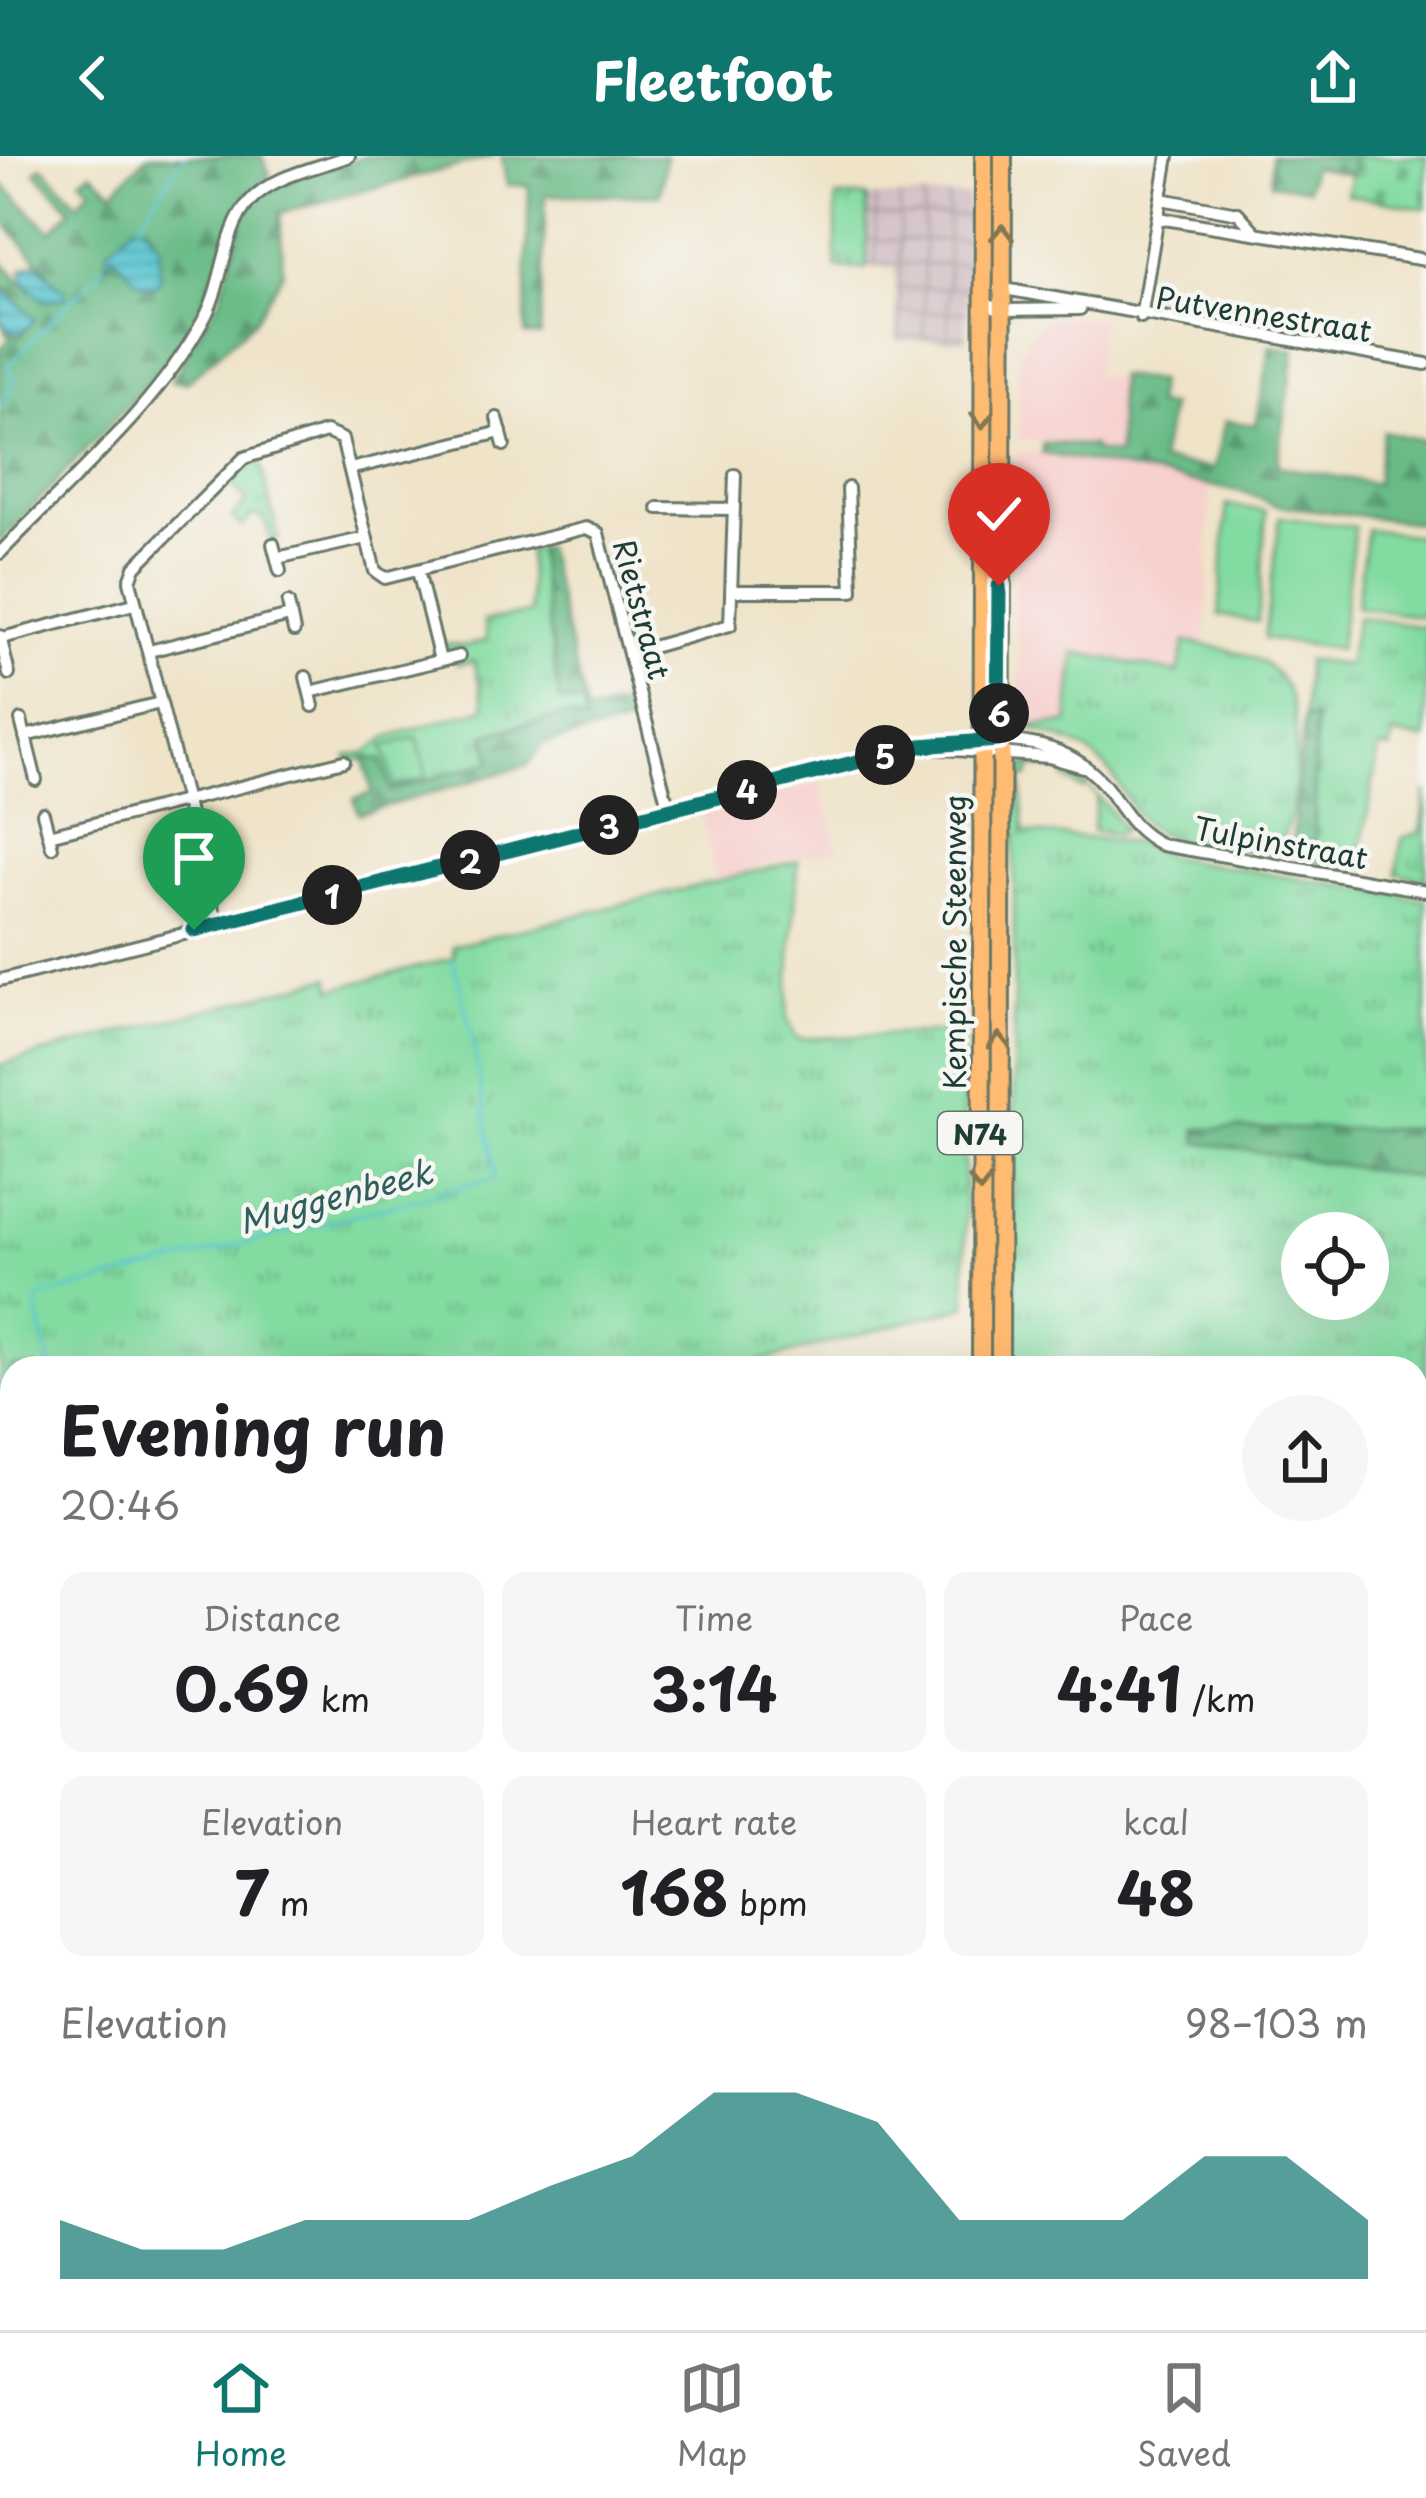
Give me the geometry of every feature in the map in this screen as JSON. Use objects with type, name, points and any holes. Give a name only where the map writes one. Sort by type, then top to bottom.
[{"type":"main road","name":"Kempische Steenweg","points":[[984,156],[1000,1356]]},
{"type":"main road","name":"Kempische Steenweg","points":[[980,1356],[1002,310],[989,294],[1003,156]]},
{"type":"street","points":[[0,553],[139,408],[185,348],[215,296],[246,205],[276,182],[349,156]]},
{"type":"street","points":[[1142,317],[1168,156]]},
{"type":"street","points":[[1161,199],[1238,213],[1257,234]]},
{"type":"street","points":[[1158,218],[1426,260]]},
{"type":"street","name":"Putvennestraat","points":[[989,294],[1426,364]]},
{"type":"street","name":"Putvennestraat","points":[[1002,310],[1094,309]]},
{"type":"street","points":[[350,469],[502,439],[497,418]]},
{"type":"street","points":[[217,924],[134,604],[130,580],[135,567],[244,458],[335,433],[350,469],[375,571],[385,578],[418,571],[440,660]]},
{"type":"street","points":[[631,652],[724,630],[733,618],[735,475]]},
{"type":"street","points":[[733,591],[852,591],[848,488]]},
{"type":"street","points":[[667,513],[733,509]]},
{"type":"street","name":"Rietstraat","points":[[418,571],[586,528],[602,539],[669,810]]},
{"type":"street","points":[[273,544],[278,564],[365,538]]},
{"type":"street","points":[[9,674],[1,637],[134,604]]},
{"type":"street","points":[[148,651],[289,609],[294,631]]},
{"type":"street","points":[[310,692],[459,656]]},
{"type":"street","points":[[306,677],[313,706]]},
{"type":"street","points":[[25,736],[160,703]]},
{"type":"street","points":[[21,720],[36,780]]},
{"type":"street","name":"Tulpinstraat","points":[[0,980],[920,746],[1049,746],[1072,754],[1135,828],[1162,845],[1426,890]]},
{"type":"street","points":[[43,813],[51,841],[326,759],[344,760]]},
{"type":"shaded area","points":[[968,196],[967,341],[896,341],[895,268],[867,268],[867,197]]},
{"type":"shaded area","points":[[1044,317],[1100,317],[1096,376],[1118,376],[1118,455],[1092,451],[1092,446],[1018,440],[1018,353]]},
{"type":"shaded area","points":[[1017,450],[1210,486],[1206,645],[1185,642],[1179,673],[1068,723],[1024,726],[1019,721],[1020,655],[1013,620]]},
{"type":"shaded area","points":[[820,781],[839,850],[758,864],[759,872],[717,882],[700,812]]},
{"type":"green space","points":[[147,156],[262,156],[270,175],[252,194],[228,235],[204,303],[180,348],[0,542],[0,349],[10,339],[0,320],[18,338],[35,320],[0,283],[0,260],[31,291],[48,272],[0,218],[0,182],[51,231],[71,209],[35,172],[42,166],[78,203],[91,189],[81,179],[91,172],[113,191]]},
{"type":"green space","points":[[367,156],[495,156],[280,213],[283,271],[254,321],[187,382],[171,381],[220,298],[243,219],[258,195],[286,179]]},
{"type":"green space","points":[[501,156],[666,156],[660,195],[546,195],[540,336],[525,335],[529,185],[507,185]]},
{"type":"green space","points":[[1271,156],[1355,156],[1351,175],[1312,167],[1307,188],[1271,183]]},
{"type":"green space","points":[[1355,156],[1426,156],[1426,209],[1347,194]]},
{"type":"green space","points":[[836,197],[867,197],[867,268],[836,268]]},
{"type":"green space","points":[[1271,346],[1295,350],[1277,466],[1376,484],[1383,431],[1426,441],[1426,524],[1275,505],[1244,492],[1042,453],[1043,443],[1093,446],[1093,451],[1118,455],[1118,376],[1158,381],[1155,405],[1170,406],[1160,461],[1214,469],[1225,421],[1256,425]]},
{"type":"green space","points":[[260,462],[279,539],[271,541],[265,520],[253,514],[242,527],[232,517],[247,501],[231,483],[248,465]]},
{"type":"green space","points":[[1227,505],[1266,511],[1258,622],[1219,615]]},
{"type":"green space","points":[[1280,517],[1355,527],[1339,649],[1264,639]]},
{"type":"green space","points":[[1367,529],[1426,537],[1424,617],[1356,607]]},
{"type":"green space","points":[[545,547],[587,713],[629,704],[634,723],[543,744],[528,765],[359,814],[354,799],[372,793],[364,758],[382,760],[391,791],[492,761],[485,735],[565,715],[585,722],[583,703],[560,701],[537,548]]},
{"type":"green space","points":[[537,548],[560,701],[583,703],[586,723],[529,722],[485,735],[492,761],[390,792],[370,757],[348,762],[347,756],[367,752],[389,736],[485,708],[474,661],[457,664],[463,651],[447,652],[441,643],[466,646],[487,640],[484,621],[530,613],[528,551]]},
{"type":"green space","points":[[1357,617],[1426,627],[1426,740],[1393,735],[1390,750],[1379,748],[1358,868],[1315,862],[1315,718],[1304,718],[1306,660],[1347,665]]},
{"type":"green space","points":[[1185,642],[1241,653],[1261,662],[1286,688],[1296,734],[1295,790],[1288,824],[1272,856],[1197,845],[1155,831],[1130,805],[1102,763],[1070,743],[1024,726],[1068,723],[1075,652],[1178,673]]},
{"type":"green space","points":[[1304,718],[1315,718],[1315,862],[1304,861],[1293,836]]},
{"type":"green space","points":[[417,737],[427,778],[394,786],[384,746]]},
{"type":"green space","points":[[1030,763],[1064,772],[1032,766],[1028,777],[1021,777],[1025,832],[1137,843],[1168,857],[1426,900],[1426,1129],[1197,1130],[1198,1142],[1426,1179],[1426,1356],[1014,1356],[1014,794],[1018,771]]},
{"type":"green space","points":[[1066,773],[1087,786],[1082,789],[1065,779]]},
{"type":"green space","points":[[1426,791],[1426,879],[1397,874],[1402,838],[1421,832]]},
{"type":"green space","points":[[1097,796],[1124,830],[1115,835],[1092,831]]},
{"type":"green space","points":[[798,861],[787,1018],[797,1039],[963,1031],[966,1306],[781,1356],[0,1356],[0,1065],[330,977],[333,989],[453,958],[453,946]]},
{"type":"green space","points":[[1197,1129],[1426,1129],[1426,1179],[1197,1142]]},
{"type":"water","points":[[135,224],[145,226],[159,245],[160,280],[153,288],[136,280],[113,254],[103,273],[109,248]]},
{"type":"water","points":[[36,263],[66,298],[44,301],[24,282],[22,269]]},
{"type":"water","points":[[0,286],[35,320],[23,332],[12,333],[0,320]]},
{"type":"waterway","points":[[139,223],[185,156]]},
{"type":"waterway","points":[[0,407],[15,380],[7,367],[104,267]]},
{"type":"waterway","name":"Muggenbeek","points":[[48,1356],[36,1305],[41,1297],[496,1178],[471,1030],[453,960]]},
{"type":"route","points":[[194,930],[920,746],[998,740],[999,586]]}]
